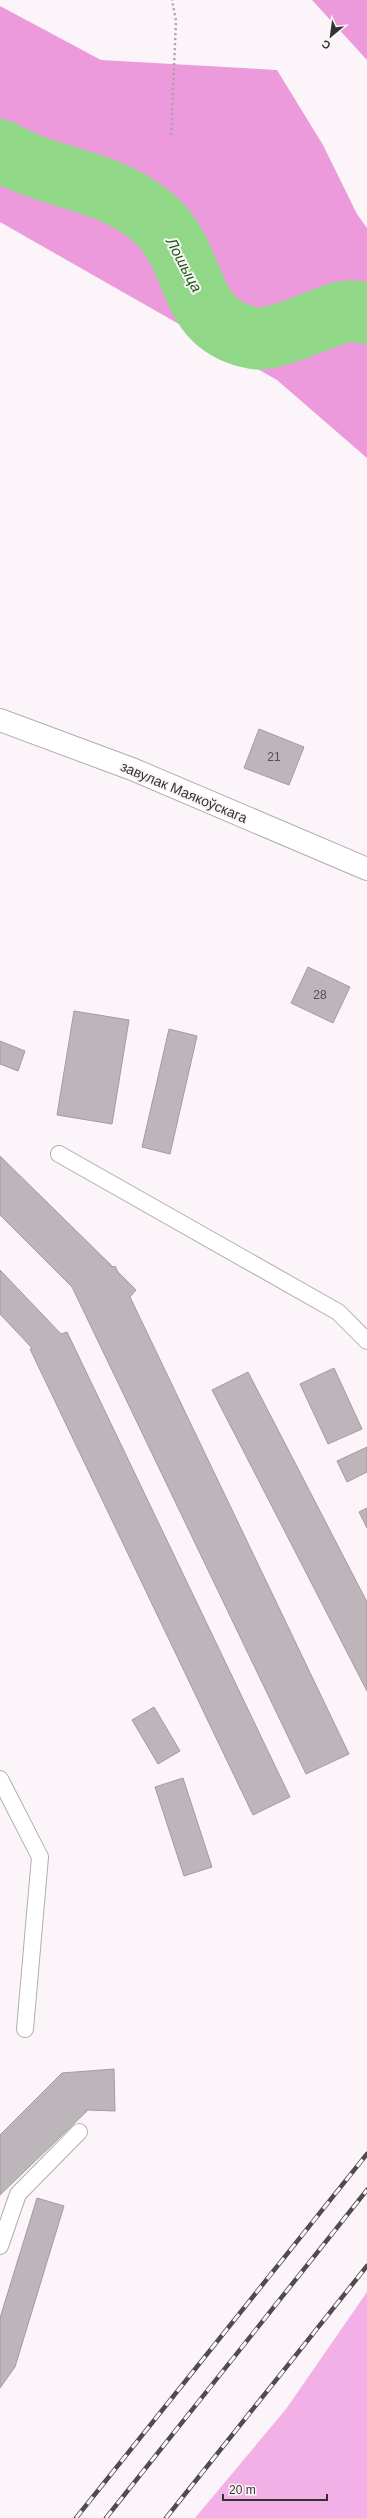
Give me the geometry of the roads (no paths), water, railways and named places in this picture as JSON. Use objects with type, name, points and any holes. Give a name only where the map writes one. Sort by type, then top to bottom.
[{"type":"street","name":"завулак Маякоўскага","points":[[0,720],[132,769],[367,869]]},
{"type":"lane","points":[[59,1154],[338,1312],[367,1342]]},
{"type":"lane","points":[[0,1779],[40,1857],[25,2029]]},
{"type":"lane","points":[[0,2246],[18,2194],[79,2132]]},
{"type":"waterway","name":"Лошыца","points":[[0,150],[19,160],[40,168],[103,189],[142,209],[159,223],[172,239],[204,307],[215,320],[231,331],[253,338],[262,339],[272,337],[346,311],[367,313]]},
{"type":"railway","points":[[76,2518],[367,2154]]},
{"type":"railway","points":[[106,2518],[367,2190]]},
{"type":"railway","points":[[166,2518],[367,2266]]}]
